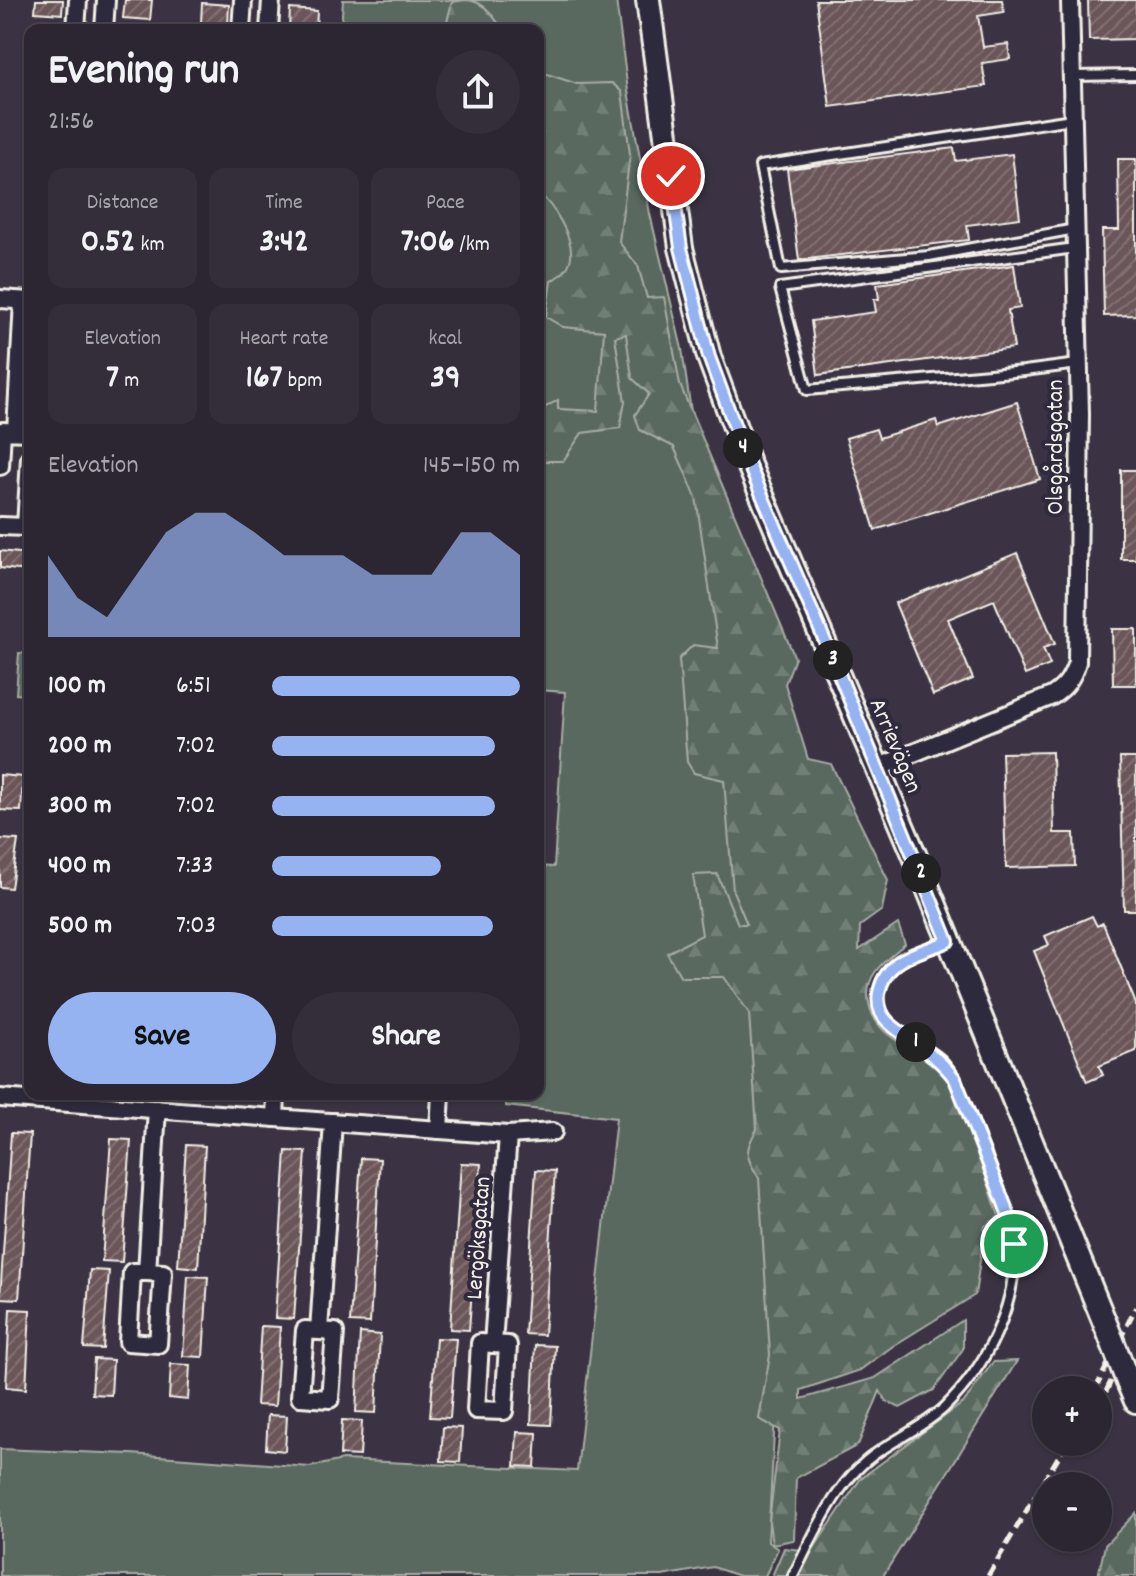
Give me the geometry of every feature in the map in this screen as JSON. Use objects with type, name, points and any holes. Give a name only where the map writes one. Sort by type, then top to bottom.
[{"type":"main road","name":"Arrievägen","points":[[648,0],[681,248],[709,357],[749,465],[877,768],[1132,1391]]},
{"type":"street","points":[[76,24],[78,0]]},
{"type":"street","points":[[104,24],[106,0]]},
{"type":"street","points":[[241,24],[243,0]]},
{"type":"street","points":[[269,24],[271,0]]},
{"type":"street","name":"Olsgårdsgatan","points":[[877,768],[1052,696],[1064,688],[1073,676],[1078,645],[1078,364],[1070,0]]},
{"type":"street","points":[[0,299],[24,301]]},
{"type":"street","points":[[0,466],[2,431],[23,432],[24,399]]},
{"type":"street","points":[[0,526],[24,527]]},
{"type":"street","points":[[0,1098],[24,1098]]},
{"type":"street","points":[[109,1100],[157,1109],[508,1135],[553,1132]]},
{"type":"street","points":[[275,1118],[276,1100]]},
{"type":"street","points":[[439,1130],[441,1100]]},
{"type":"street","points":[[147,1272],[157,1109]]},
{"type":"street","points":[[319,1331],[333,1122]]},
{"type":"street","name":"Lergöksgatan","points":[[493,1344],[508,1135]]},
{"type":"street","points":[[132,1272],[147,1272],[163,1273],[158,1344],[128,1342],[132,1272]]},
{"type":"lane","points":[[1071,76],[1136,75]]},
{"type":"lane","points":[[1072,119],[760,166],[781,269],[929,256],[1075,229]]},
{"type":"lane","points":[[1075,248],[780,288],[807,390],[1078,364]]},
{"type":"lane","points":[[793,1576],[834,1497],[855,1473],[875,1453],[942,1410],[967,1384],[991,1346],[1012,1277],[1014,1244],[1008,1213],[955,1079],[942,1060],[886,1020],[877,1003],[881,982],[898,962],[948,941]]},
{"type":"green space","points":[[343,0],[616,0],[628,91],[650,214],[682,349],[742,767],[778,1361],[768,1542],[778,1549],[765,1576],[739,1576],[713,1567],[662,1576],[0,1576],[0,1449],[131,1454],[310,1467],[343,1460],[577,1471],[616,1118],[506,1106],[506,1100],[544,1100],[544,866],[554,867],[565,692],[544,690],[544,24],[341,24]]},
{"type":"green space","points":[[465,0],[478,3],[499,24],[446,24],[452,2]]},
{"type":"green space","points":[[544,73],[577,84],[612,83],[622,92],[630,154],[619,242],[638,266],[647,298],[664,297],[680,385],[795,658],[785,684],[808,759],[831,764],[888,880],[882,910],[860,926],[859,950],[898,924],[905,944],[872,977],[869,1003],[881,1028],[936,1066],[954,1090],[999,1216],[985,1226],[975,1295],[860,1370],[801,1390],[801,1399],[875,1378],[963,1320],[963,1349],[934,1390],[900,1408],[886,1401],[880,1391],[858,1445],[796,1478],[794,1540],[772,1544],[769,1522],[780,1430],[759,1419],[770,1355],[759,1178],[748,1154],[757,1129],[749,1013],[724,977],[681,977],[667,953],[702,935],[693,875],[717,874],[738,924],[747,924],[733,891],[724,780],[694,773],[687,762],[679,659],[693,645],[718,648],[696,497],[674,447],[640,430],[635,415],[649,394],[632,378],[626,334],[615,337],[625,402],[620,428],[582,433],[563,461],[544,460],[544,408],[558,400],[558,409],[598,411],[604,331],[563,327],[546,317],[551,281],[567,268],[571,248],[561,222],[544,199]]},
{"type":"green space","points":[[19,653],[24,653],[24,695],[16,694]]},
{"type":"green space","points":[[1017,1361],[883,1576],[772,1576],[784,1548],[812,1551],[861,1478],[964,1402],[993,1362]]},
{"type":"green space","points":[[1136,1513],[1136,1576],[1098,1576],[1103,1552],[1112,1552],[1112,1538]]},
{"type":"building","points":[[36,0],[63,0],[62,14],[35,12]]},
{"type":"building","points":[[125,0],[152,0],[150,20],[123,18]]},
{"type":"building","points":[[816,0],[1002,0],[1004,12],[978,16],[983,47],[1008,44],[1010,59],[982,63],[986,86],[830,107]]},
{"type":"building","points":[[1088,0],[1136,0],[1136,39],[1089,40]]},
{"type":"building","points":[[202,3],[229,5],[228,24],[201,23]]},
{"type":"building","points":[[290,9],[317,11],[316,24],[289,24]]},
{"type":"building","points":[[954,148],[956,161],[1012,154],[1020,218],[967,225],[969,240],[799,260],[787,169]]},
{"type":"building","points":[[1118,159],[1136,159],[1136,315],[1104,316],[1102,230],[1119,230]]},
{"type":"building","points":[[1014,265],[1020,308],[1008,310],[1014,348],[818,375],[811,321],[876,312],[874,299],[879,299],[877,284]]},
{"type":"building","points":[[1017,402],[1040,479],[875,530],[846,438],[876,429],[879,438],[936,420],[938,427]]},
{"type":"building","points":[[1121,470],[1136,470],[1136,559],[1121,559]]},
{"type":"building","points":[[0,551],[24,554],[24,571],[0,568]]},
{"type":"building","points":[[1017,553],[1055,644],[1043,648],[1050,665],[1025,675],[994,600],[948,619],[973,679],[933,695],[895,603]]},
{"type":"building","points":[[1112,629],[1136,629],[1136,685],[1113,685]]},
{"type":"building","points":[[1052,752],[1054,833],[1074,833],[1075,866],[1006,868],[1002,753]]},
{"type":"building","points":[[1120,758],[1136,758],[1136,910],[1124,910]]},
{"type":"building","points":[[0,775],[23,777],[21,811],[0,810]]},
{"type":"building","points":[[0,839],[18,840],[11,888],[0,887]]},
{"type":"building","points":[[1092,916],[1097,926],[1103,923],[1136,1004],[1136,1051],[1099,1066],[1103,1075],[1087,1082],[1034,951],[1049,945],[1045,936]]},
{"type":"building","points":[[11,1133],[30,1134],[19,1299],[0,1298]]},
{"type":"building","points":[[111,1139],[131,1140],[122,1262],[102,1261]]},
{"type":"building","points":[[186,1145],[205,1146],[198,1268],[178,1266]]},
{"type":"building","points":[[286,1151],[306,1152],[294,1319],[275,1318]]},
{"type":"building","points":[[361,1158],[380,1159],[370,1323],[350,1322]]},
{"type":"building","points":[[461,1163],[481,1164],[469,1330],[450,1329]]},
{"type":"building","points":[[536,1170],[555,1171],[544,1335],[525,1334]]},
{"type":"building","points":[[90,1270],[109,1271],[103,1349],[84,1348]]},
{"type":"building","points":[[188,1276],[208,1277],[203,1357],[183,1356]]},
{"type":"building","points":[[10,1309],[30,1310],[26,1389],[6,1387]]},
{"type":"building","points":[[261,1326],[280,1327],[275,1406],[256,1405]]},
{"type":"building","points":[[360,1333],[380,1335],[376,1413],[356,1412]]},
{"type":"building","points":[[436,1338],[456,1339],[450,1418],[430,1417]]},
{"type":"building","points":[[535,1345],[555,1346],[551,1425],[531,1424]]},
{"type":"building","points":[[94,1359],[113,1360],[111,1395],[92,1394]]},
{"type":"building","points":[[171,1364],[190,1365],[188,1400],[169,1398]]},
{"type":"building","points":[[268,1415],[287,1416],[285,1451],[266,1449]]},
{"type":"building","points":[[342,1420],[362,1421],[360,1456],[340,1455]]},
{"type":"building","points":[[443,1427],[462,1428],[460,1462],[441,1461]]},
{"type":"building","points":[[517,1432],[537,1433],[535,1467],[515,1466]]},
{"type":"railway","points":[[1102,1376],[1136,1307]]},
{"type":"railway","points":[[988,1576],[1059,1456]]},
{"type":"route","points":[[671,176],[681,248],[709,357],[749,465],[837,669],[948,941],[898,962],[881,982],[877,1003],[886,1020],[942,1060],[955,1079],[1008,1213],[1014,1244]]}]
